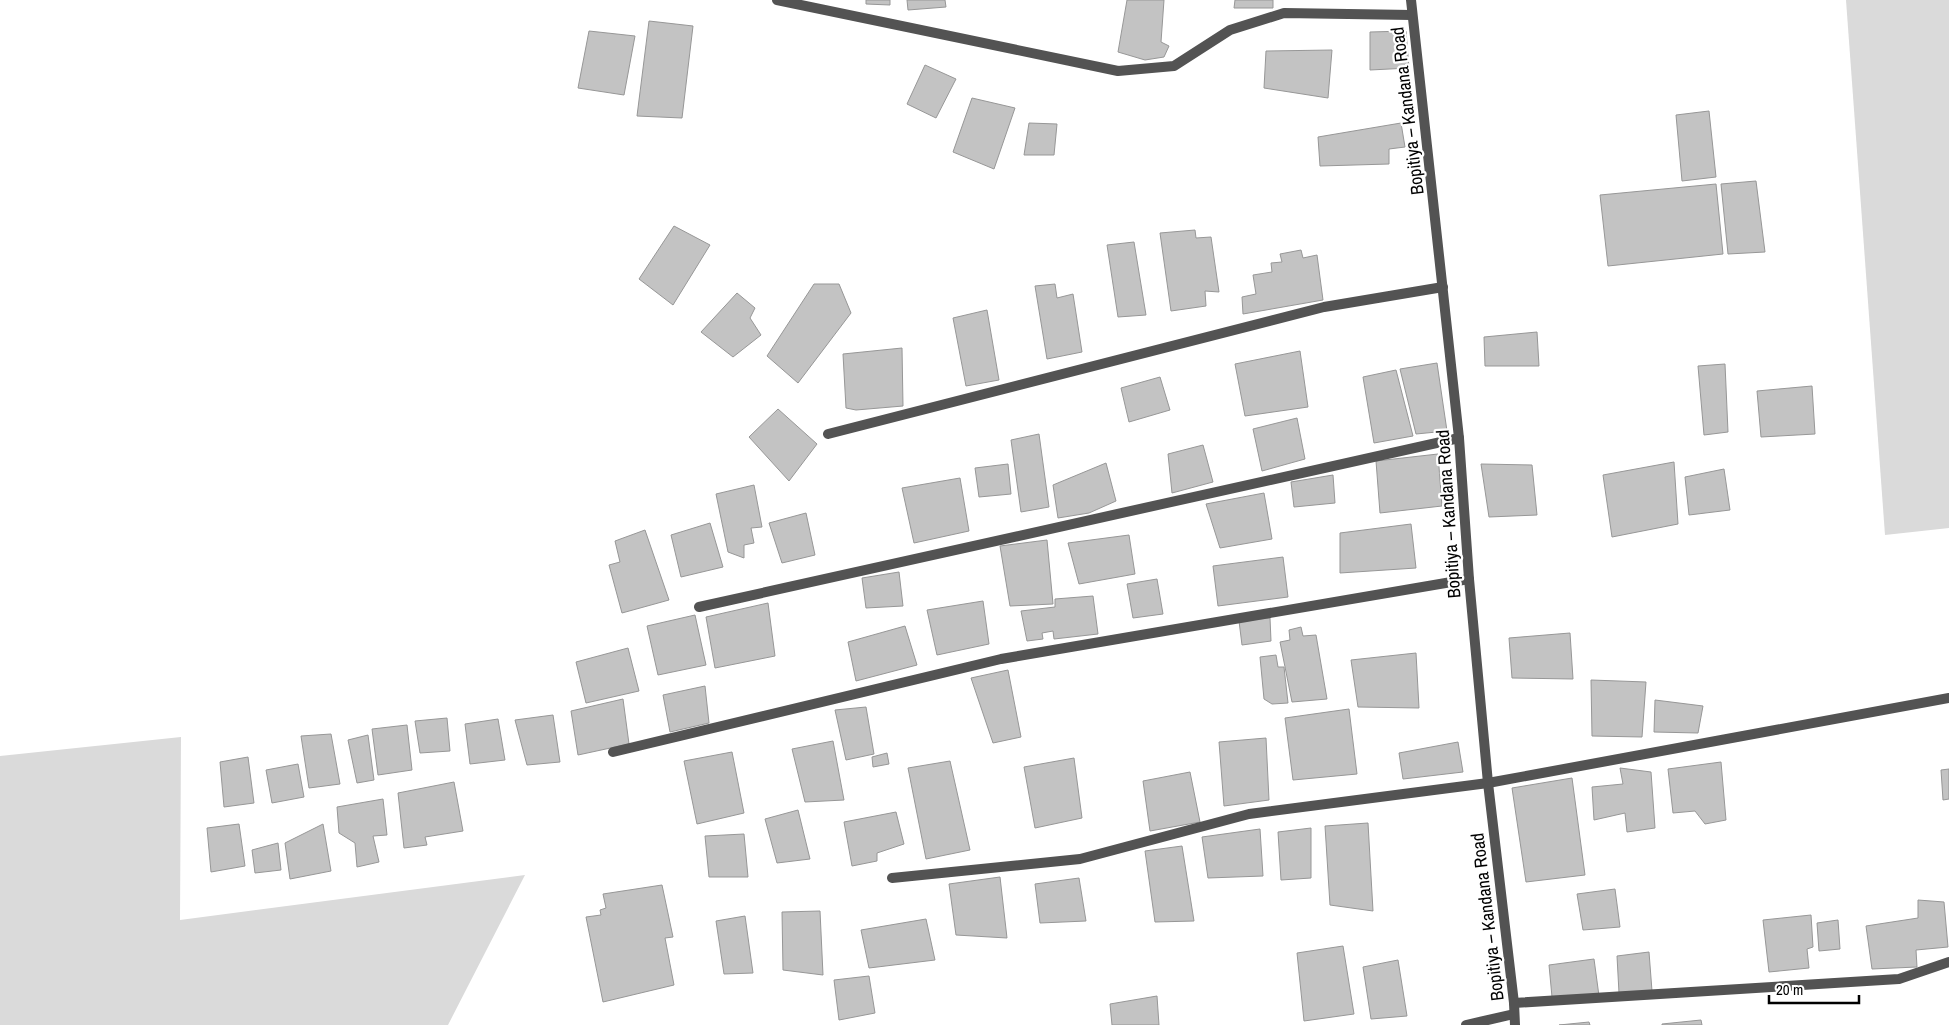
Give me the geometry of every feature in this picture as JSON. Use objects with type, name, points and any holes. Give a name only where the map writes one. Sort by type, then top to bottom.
[{"type":"street","points":[[777,0],[1118,71],[1174,66],[1230,30],[1284,13],[1412,15]]},
{"type":"street","name":"Bopitiya – Kandana Road","points":[[1411,0],[1444,287],[1459,438],[1469,579],[1488,783],[1514,1003],[1514,1020]]},
{"type":"street","points":[[828,434],[1324,307],[1444,287]]},
{"type":"street","points":[[698,607],[1459,438]]},
{"type":"street","points":[[613,752],[1001,659],[1469,579]]},
{"type":"street","points":[[892,878],[1080,859],[1248,814],[1488,783],[1949,698]]},
{"type":"street","points":[[1514,1003],[1899,979],[1949,962]]},
{"type":"street","points":[[1466,1025],[1514,1020]]},
{"type":"shaded area","points":[[1846,0],[1949,0],[1949,528],[1885,535]]},
{"type":"shaded area","points":[[181,737],[180,920],[525,875],[448,1025],[0,1025],[0,756]]},
{"type":"building","points":[[866,0],[890,0],[890,5],[866,4]]},
{"type":"building","points":[[907,0],[945,0],[946,7],[908,10]]},
{"type":"building","points":[[1127,0],[1164,0],[1161,42],[1169,46],[1164,57],[1145,60],[1118,52]]},
{"type":"building","points":[[1235,0],[1273,0],[1273,8],[1234,8]]},
{"type":"building","points":[[649,21],[693,26],[682,118],[637,116]]},
{"type":"building","points":[[589,31],[635,36],[624,95],[578,88]]},
{"type":"building","points":[[1406,31],[1409,68],[1370,70],[1370,32]]},
{"type":"building","points":[[1332,50],[1328,98],[1264,88],[1266,51]]},
{"type":"building","points":[[925,65],[956,79],[936,118],[907,104]]},
{"type":"building","points":[[972,98],[1015,108],[994,169],[953,152]]},
{"type":"building","points":[[1709,111],[1716,177],[1682,181],[1676,115]]},
{"type":"building","points":[[1029,123],[1057,124],[1054,155],[1024,155]]},
{"type":"building","points":[[1401,123],[1405,147],[1389,149],[1389,164],[1320,166],[1318,137]]},
{"type":"building","points":[[1756,181],[1765,252],[1728,254],[1721,184]]},
{"type":"building","points":[[1716,184],[1723,254],[1608,266],[1600,195]]},
{"type":"building","points":[[674,226],[710,245],[673,305],[639,279]]},
{"type":"building","points":[[1195,230],[1196,238],[1211,237],[1219,292],[1205,291],[1206,306],[1171,311],[1160,233]]},
{"type":"building","points":[[1134,242],[1146,315],[1118,317],[1107,245]]},
{"type":"building","points":[[1301,250],[1303,258],[1317,255],[1323,300],[1243,314],[1242,297],[1256,294],[1253,275],[1272,272],[1271,263],[1282,262],[1280,254]]},
{"type":"building","points":[[814,284],[839,284],[851,313],[798,383],[767,356]]},
{"type":"building","points":[[1055,284],[1057,298],[1073,294],[1082,352],[1047,359],[1035,286]]},
{"type":"building","points":[[737,293],[755,308],[750,318],[761,335],[733,357],[701,332]]},
{"type":"building","points":[[987,310],[999,380],[966,386],[953,318]]},
{"type":"building","points":[[1537,332],[1539,366],[1485,366],[1484,337]]},
{"type":"building","points":[[902,348],[903,406],[856,410],[846,408],[843,354]]},
{"type":"building","points":[[1300,351],[1308,407],[1245,416],[1235,364]]},
{"type":"building","points":[[1437,363],[1447,431],[1416,434],[1400,369]]},
{"type":"building","points":[[1725,364],[1728,432],[1704,435],[1698,366]]},
{"type":"building","points":[[1396,370],[1413,436],[1374,443],[1363,377]]},
{"type":"building","points":[[1160,377],[1170,410],[1129,422],[1121,388]]},
{"type":"building","points":[[1812,386],[1815,434],[1761,437],[1757,391]]},
{"type":"building","points":[[778,409],[817,444],[789,481],[749,437]]},
{"type":"building","points":[[1297,418],[1305,459],[1262,471],[1253,429]]},
{"type":"building","points":[[1039,434],[1049,507],[1021,512],[1011,440]]},
{"type":"building","points":[[1203,445],[1213,482],[1172,493],[1168,454]]},
{"type":"building","points":[[1438,454],[1442,506],[1380,513],[1376,461]]},
{"type":"building","points":[[1674,462],[1678,524],[1612,537],[1603,475]]},
{"type":"building","points":[[1106,463],[1116,501],[1089,513],[1058,518],[1053,485]]},
{"type":"building","points":[[1008,464],[1011,494],[979,497],[975,468]]},
{"type":"building","points":[[1481,464],[1532,465],[1537,515],[1489,517]]},
{"type":"building","points":[[1724,469],[1730,510],[1689,515],[1685,477]]},
{"type":"building","points":[[1333,475],[1335,503],[1294,507],[1291,482]]},
{"type":"building","points":[[960,478],[969,531],[914,543],[902,488]]},
{"type":"building","points":[[754,485],[762,527],[751,528],[754,543],[744,545],[744,558],[728,552],[716,494]]},
{"type":"building","points":[[1264,493],[1272,539],[1220,548],[1206,504]]},
{"type":"building","points":[[806,513],[815,555],[782,563],[769,523]]},
{"type":"building","points":[[710,523],[723,567],[681,577],[671,535]]},
{"type":"building","points":[[1411,524],[1416,568],[1340,573],[1340,533]]},
{"type":"building","points":[[645,530],[669,600],[622,613],[609,565],[620,562],[615,541]]},
{"type":"building","points":[[1129,535],[1135,574],[1079,584],[1068,543]]},
{"type":"building","points":[[1047,540],[1053,604],[1010,606],[1000,546]]},
{"type":"building","points":[[1283,557],[1288,597],[1218,606],[1213,566]]},
{"type":"building","points":[[899,572],[903,606],[866,608],[862,578]]},
{"type":"building","points":[[1157,579],[1163,614],[1133,618],[1127,584]]},
{"type":"building","points":[[1093,596],[1098,634],[1054,639],[1053,631],[1042,633],[1043,639],[1027,641],[1021,611],[1055,607],[1055,599]]},
{"type":"building","points":[[983,601],[989,644],[937,655],[927,610]]},
{"type":"building","points":[[768,603],[775,656],[715,668],[706,617]]},
{"type":"building","points":[[695,615],[706,665],[658,675],[647,626]]},
{"type":"building","points":[[1270,618],[1271,641],[1242,645],[1239,621]]},
{"type":"building","points":[[905,626],[917,665],[856,681],[848,642]]},
{"type":"building","points":[[1301,627],[1303,636],[1316,635],[1327,699],[1292,702],[1280,642],[1290,640],[1289,630]]},
{"type":"building","points":[[1570,633],[1573,679],[1512,678],[1509,638]]},
{"type":"building","points":[[628,648],[639,691],[586,703],[576,662]]},
{"type":"building","points":[[1416,653],[1419,708],[1358,707],[1351,660]]},
{"type":"building","points":[[1276,655],[1278,667],[1284,667],[1288,703],[1272,704],[1264,699],[1260,657]]},
{"type":"building","points":[[1008,670],[1021,737],[993,743],[971,678]]},
{"type":"building","points":[[1591,680],[1646,682],[1642,737],[1592,736]]},
{"type":"building","points":[[705,686],[709,723],[670,732],[663,695]]},
{"type":"building","points":[[623,699],[629,744],[578,755],[571,711]]},
{"type":"building","points":[[1655,700],[1703,706],[1698,733],[1654,732]]},
{"type":"building","points":[[866,707],[874,754],[846,760],[835,710]]},
{"type":"building","points":[[1349,709],[1357,774],[1293,780],[1285,718]]},
{"type":"building","points":[[553,715],[560,762],[527,765],[515,720]]},
{"type":"building","points":[[447,718],[450,751],[420,753],[415,721]]},
{"type":"building","points":[[498,719],[505,760],[470,764],[465,724]]},
{"type":"building","points":[[407,725],[412,770],[378,775],[372,729]]},
{"type":"building","points":[[331,734],[340,784],[309,788],[301,736]]},
{"type":"building","points":[[368,735],[374,780],[357,783],[348,740]]},
{"type":"building","points":[[1266,738],[1269,800],[1224,806],[1219,742]]},
{"type":"building","points":[[833,741],[844,800],[805,802],[792,749]]},
{"type":"building","points":[[1458,742],[1463,772],[1403,779],[1399,753]]},
{"type":"building","points":[[732,752],[744,813],[697,824],[684,761]]},
{"type":"building","points":[[887,753],[889,764],[873,767],[872,757]]},
{"type":"building","points":[[248,757],[254,803],[224,807],[220,762]]},
{"type":"building","points":[[1074,758],[1082,818],[1035,828],[1024,767]]},
{"type":"building","points":[[950,761],[970,850],[926,859],[908,768]]},
{"type":"building","points":[[1721,762],[1726,820],[1705,824],[1695,811],[1673,813],[1668,769]]},
{"type":"building","points":[[298,764],[304,797],[272,803],[266,770]]},
{"type":"building","points":[[1620,768],[1651,772],[1655,828],[1627,832],[1625,813],[1594,820],[1592,787],[1623,784]]},
{"type":"building","points":[[1949,769],[1949,799],[1943,800],[1941,770]]},
{"type":"building","points":[[1190,772],[1200,822],[1150,831],[1143,781]]},
{"type":"building","points":[[1572,778],[1585,875],[1526,882],[1512,788]]},
{"type":"building","points":[[454,782],[463,831],[425,837],[427,845],[404,848],[398,793]]},
{"type":"building","points":[[383,799],[387,835],[373,836],[379,862],[357,867],[355,843],[339,833],[337,807]]},
{"type":"building","points":[[798,810],[810,859],[777,863],[765,819]]},
{"type":"building","points":[[896,812],[904,844],[877,853],[877,861],[852,866],[844,822]]},
{"type":"building","points":[[1368,823],[1373,911],[1330,905],[1325,826]]},
{"type":"building","points":[[239,824],[245,866],[211,872],[207,828]]},
{"type":"building","points":[[323,824],[331,871],[290,879],[285,843]]},
{"type":"building","points":[[1311,828],[1311,878],[1281,880],[1278,832]]},
{"type":"building","points":[[1260,829],[1263,876],[1208,878],[1202,837]]},
{"type":"building","points":[[744,834],[748,877],[709,877],[705,836]]},
{"type":"building","points":[[278,843],[281,870],[255,873],[252,850]]},
{"type":"building","points":[[1182,846],[1194,921],[1155,922],[1145,851]]},
{"type":"building","points":[[1000,877],[1007,938],[956,935],[949,884]]},
{"type":"building","points":[[1079,878],[1086,921],[1040,923],[1035,884]]},
{"type":"building","points":[[662,885],[673,937],[665,938],[674,985],[603,1002],[586,917],[601,915],[600,910],[606,908],[603,894]]},
{"type":"building","points":[[1615,889],[1620,927],[1583,930],[1577,894]]},
{"type":"building","points":[[1918,900],[1944,902],[1948,947],[1916,950],[1917,967],[1872,969],[1866,926],[1918,918]]},
{"type":"building","points":[[820,911],[823,975],[783,970],[782,912]]},
{"type":"building","points":[[1811,915],[1813,947],[1807,949],[1809,968],[1769,972],[1763,920]]},
{"type":"building","points":[[745,916],[753,973],[724,974],[716,921]]},
{"type":"building","points":[[926,919],[935,960],[869,968],[861,930]]},
{"type":"building","points":[[1838,920],[1840,949],[1819,951],[1817,923]]},
{"type":"building","points":[[1343,946],[1354,1014],[1304,1021],[1297,953]]},
{"type":"building","points":[[1649,952],[1652,991],[1619,993],[1617,956]]},
{"type":"building","points":[[1594,959],[1599,996],[1552,997],[1549,965]]},
{"type":"building","points":[[1398,960],[1407,1016],[1371,1019],[1363,967]]},
{"type":"building","points":[[869,976],[875,1013],[839,1020],[834,980]]},
{"type":"building","points":[[1157,996],[1159,1025],[1112,1025],[1110,1004]]},
{"type":"building","points":[[1701,1020],[1702,1025],[1662,1025],[1662,1024]]},
{"type":"building","points":[[1589,1022],[1590,1025],[1559,1025]]}]
